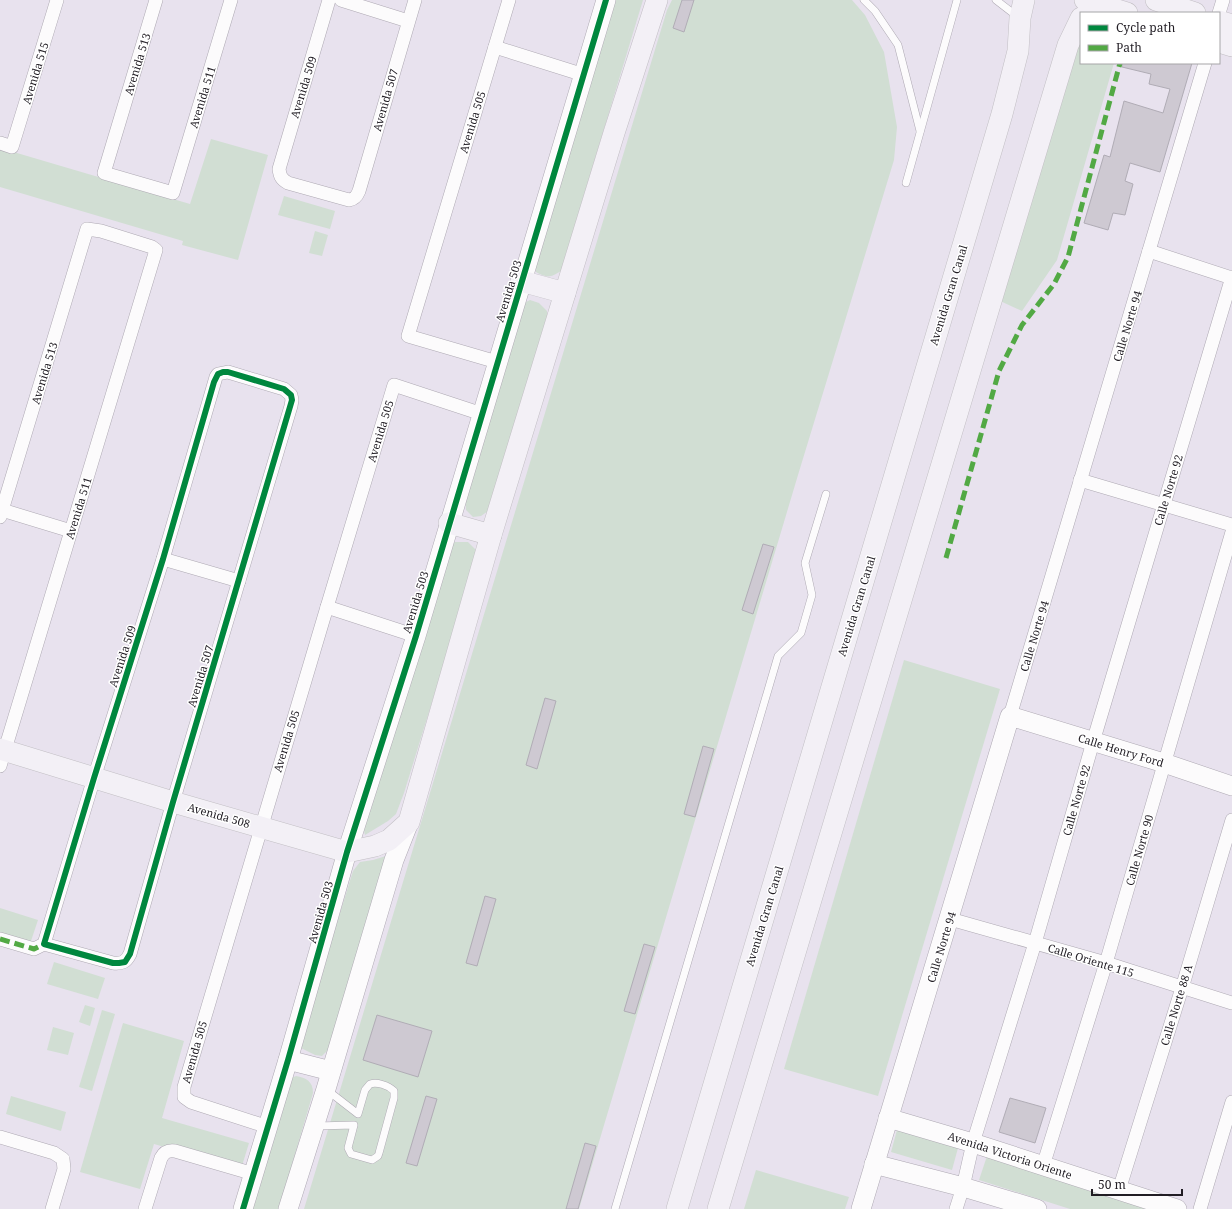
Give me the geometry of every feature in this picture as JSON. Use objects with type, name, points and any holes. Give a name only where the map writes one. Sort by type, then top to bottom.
[{"type":"main road","points":[[409,822],[491,535],[614,133],[657,0]]},
{"type":"main road","points":[[1156,0],[1192,12]]},
{"type":"main road","points":[[1086,7],[1119,12]]},
{"type":"main road","name":"Avenida Gran Canal","points":[[677,1209],[1002,114],[1018,51],[1022,9]]},
{"type":"main road","points":[[718,1209],[1068,44],[1080,19]]},
{"type":"main road","points":[[1220,21],[1232,25]]},
{"type":"main road","points":[[1220,42],[1232,46]]},
{"type":"main road","points":[[522,281],[565,293]]},
{"type":"main road","points":[[449,523],[491,535]]},
{"type":"main road","name":"Avenida 508","points":[[2,755],[94,778],[347,852],[375,846],[389,840],[409,822]]},
{"type":"street","name":"Avenida 515","points":[[6,145],[57,0]]},
{"type":"street","name":"Avenida 513","points":[[156,0],[104,173],[173,193]]},
{"type":"street","name":"Avenida 511","points":[[173,193],[231,0]]},
{"type":"street","name":"Avenida 509","points":[[329,0],[279,169],[282,180],[288,183],[344,199],[354,199]]},
{"type":"street","points":[[341,0],[408,21]]},
{"type":"street","name":"Avenida 507","points":[[354,199],[359,191],[415,0]]},
{"type":"street","name":"Avenida 505","points":[[498,362],[408,336],[509,0]]},
{"type":"street","name":"Avenida 503","points":[[243,1209],[288,1060],[347,852],[416,636],[606,0]]},
{"type":"street","points":[[1219,12],[1223,0]]},
{"type":"street","points":[[495,47],[584,75]]},
{"type":"street","name":"Calle Norte 94","points":[[861,1209],[950,918],[1205,64]]},
{"type":"street","name":"Avenida 513","points":[[1,514],[87,229]]},
{"type":"street","name":"Avenida 511","points":[[2,755],[156,250],[149,246],[101,231],[87,229]]},
{"type":"street","points":[[1149,251],[1232,278]]},
{"type":"street","name":"Calle Norte 92","points":[[956,1209],[963,1187],[973,1143],[1035,943],[1163,505],[1232,278]]},
{"type":"street","name":"Avenida 509","points":[[44,944],[94,778],[163,559],[212,389],[218,374],[228,372],[284,389],[291,395]]},
{"type":"street","name":"Avenida 505","points":[[268,1127],[191,1102],[184,1098],[184,1087],[326,607],[394,386],[482,414]]},
{"type":"street","name":"Avenida 507","points":[[44,944],[113,963],[125,962],[130,954],[173,802],[291,406],[291,395]]},
{"type":"street","points":[[1080,480],[1232,525]]},
{"type":"street","points":[[1,514],[71,531]]},
{"type":"street","name":"Calle Norte 90","points":[[1043,1166],[1106,964],[1232,532]]},
{"type":"street","points":[[163,559],[239,581]]},
{"type":"street","points":[[326,607],[416,636]]},
{"type":"street","name":"Calle Henry Ford","points":[[1010,716],[1232,786]]},
{"type":"street","name":"Calle Norte 88 A","points":[[1119,1190],[1182,988],[1232,820]]},
{"type":"street","points":[[288,1209],[394,860],[409,822]]},
{"type":"street","name":"Calle Oriente 115","points":[[950,918],[1232,1003]]},
{"type":"street","points":[[0,939],[34,949],[44,944]]},
{"type":"street","points":[[288,1060],[328,1080]]},
{"type":"street","points":[[1200,1209],[1232,1102]]},
{"type":"street","name":"Avenida Victoria Oriente","points":[[888,1118],[973,1143],[1177,1209]]},
{"type":"street","points":[[0,1137],[54,1154],[62,1159],[64,1169],[52,1209]]},
{"type":"street","points":[[145,1209],[161,1158],[166,1152],[175,1151],[254,1174]]},
{"type":"street","points":[[874,1164],[963,1187],[1034,1209]]},
{"type":"lane","points":[[864,0],[875,11],[898,45],[920,131]]},
{"type":"lane","points":[[906,184],[957,0]]},
{"type":"lane","points":[[996,0],[1022,9]]},
{"type":"lane","points":[[615,1209],[778,656],[801,633],[812,595],[806,563],[826,494]]},
{"type":"lane","points":[[328,1080],[358,1114]]},
{"type":"lane","points":[[370,1084],[388,1087],[394,1091],[394,1098],[379,1153],[375,1158],[368,1159],[355,1156],[349,1151],[348,1144],[354,1125],[365,1090],[370,1084]]},
{"type":"lane","points":[[314,1126],[354,1125]]},
{"type":"shaded area","points":[[615,0],[643,0],[561,271],[551,276],[546,276],[536,272],[534,262]]},
{"type":"shaded area","points":[[672,0],[852,0],[865,15],[884,52],[897,127],[894,160],[798,475],[579,1209],[304,1209],[667,10]]},
{"type":"shaded area","points":[[1080,35],[1080,64],[1114,64],[1057,260],[1022,311],[998,300]]},
{"type":"shaded area","points":[[211,139],[268,155],[238,260],[182,245],[183,241],[0,187],[0,148],[190,204]]},
{"type":"shaded area","points":[[284,196],[335,211],[330,229],[278,215]]},
{"type":"shaded area","points":[[315,231],[328,235],[322,256],[309,253]]},
{"type":"shaded area","points":[[530,300],[539,303],[547,311],[547,320],[491,509],[481,516],[473,517],[466,510],[465,498],[522,304]]},
{"type":"shaded area","points":[[455,542],[468,542],[477,551],[473,569],[404,793],[396,814],[388,821],[365,835],[363,827],[449,547]]},
{"type":"shaded area","points":[[904,660],[1000,689],[878,1096],[784,1069]]},
{"type":"shaded area","points":[[386,856],[330,1048],[322,1056],[315,1055],[301,1048],[300,1042],[353,871],[360,862]]},
{"type":"shaded area","points":[[0,908],[38,920],[30,944],[0,934]]},
{"type":"shaded area","points":[[54,962],[105,978],[98,999],[47,984]]},
{"type":"shaded area","points":[[85,1005],[95,1008],[90,1026],[79,1022]]},
{"type":"shaded area","points":[[102,1010],[115,1014],[92,1091],[79,1087]]},
{"type":"shaded area","points":[[123,1023],[184,1041],[162,1118],[249,1143],[241,1169],[154,1144],[140,1189],[80,1172]]},
{"type":"shaded area","points":[[53,1027],[74,1033],[68,1055],[47,1050]]},
{"type":"shaded area","points":[[296,1076],[303,1078],[310,1083],[313,1093],[279,1209],[249,1209],[289,1079]]},
{"type":"shaded area","points":[[11,1096],[66,1112],[61,1131],[6,1114]]},
{"type":"shaded area","points":[[897,1130],[958,1148],[952,1170],[891,1152]]},
{"type":"shaded area","points":[[987,1156],[1154,1209],[1070,1209],[979,1180]]},
{"type":"shaded area","points":[[756,1170],[849,1197],[845,1209],[744,1209]]},
{"type":"building","points":[[682,0],[694,0],[684,32],[673,28]]},
{"type":"building","points":[[1122,64],[1192,64],[1160,172],[1130,163],[1125,181],[1133,184],[1125,215],[1113,213],[1108,230],[1084,223],[1104,155],[1110,157],[1124,101],[1163,113],[1170,89],[1149,84],[1151,74],[1122,67]]},
{"type":"building","points":[[763,544],[774,547],[753,614],[742,610]]},
{"type":"building","points":[[545,698],[556,701],[537,769],[526,765]]},
{"type":"building","points":[[703,746],[714,749],[695,817],[684,814]]},
{"type":"building","points":[[485,896],[496,899],[477,966],[466,963]]},
{"type":"building","points":[[644,944],[655,947],[635,1014],[624,1011]]},
{"type":"building","points":[[377,1015],[432,1031],[418,1077],[363,1060]]},
{"type":"building","points":[[426,1096],[437,1099],[417,1166],[406,1163]]},
{"type":"building","points":[[1010,1098],[1046,1108],[1035,1143],[999,1132]]},
{"type":"building","points":[[585,1143],[596,1146],[578,1209],[566,1209]]},
{"type":"marked path","points":[[946,558],[999,371],[1022,325],[1054,284],[1068,257],[1120,64]]},
{"type":"marked path","points":[[0,939],[34,949],[44,944]]},
{"type":"cycle path","points":[[243,1209],[288,1060],[347,852],[416,636],[606,0]]},
{"type":"cycle path","points":[[223,372],[228,372],[284,389],[291,395],[292,400],[173,802],[130,954],[125,962],[113,963],[44,944],[94,778],[163,559],[214,382],[218,374],[223,372]]}]
